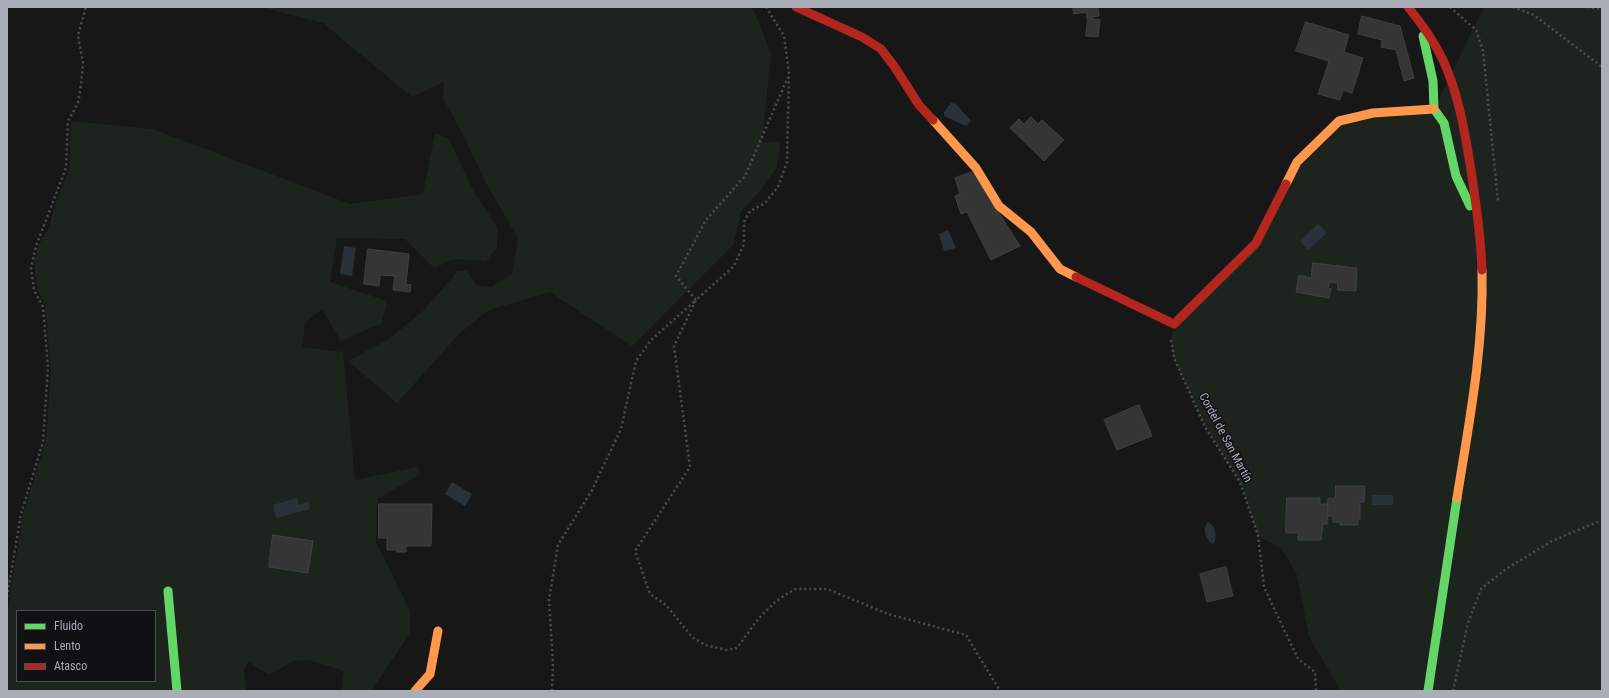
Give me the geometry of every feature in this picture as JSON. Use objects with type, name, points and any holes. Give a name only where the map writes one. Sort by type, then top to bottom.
[{"type":"street","points":[[796,7],[862,37],[881,49],[894,66],[919,105],[976,168],[999,206],[1031,232],[1060,270],[1174,324],[1256,243],[1297,162],[1339,120],[1373,113],[1434,109]]},
{"type":"street","points":[[1408,7],[1419,19],[1446,64],[1466,134],[1479,224],[1482,296],[1478,356],[1428,691]]},
{"type":"street","points":[[1419,19],[1434,82],[1436,96],[1434,109],[1444,123],[1456,176],[1479,224]]},
{"type":"street","points":[[168,591],[177,691]]},
{"type":"street","points":[[415,691],[430,674],[438,631]]},
{"type":"path","points":[[7,597],[20,514],[43,442],[48,367],[43,307],[34,290],[31,268],[36,246],[66,168],[68,121],[78,103],[81,85],[83,63],[78,35],[86,7]]},
{"type":"path","points":[[552,691],[553,662],[549,600],[558,545],[592,490],[621,429],[636,362],[651,340],[734,266],[744,244],[744,222],[750,211],[765,203],[778,187],[786,162],[789,74],[784,36],[766,7]]},
{"type":"path","points":[[1450,7],[1476,30],[1483,51],[1498,201]]},
{"type":"path","points":[[1513,7],[1534,15],[1602,67]]},
{"type":"path","points":[[1587,7],[1602,9]]},
{"type":"path","points":[[696,300],[676,276],[706,220],[745,176],[789,74]]},
{"type":"path","points":[[696,300],[674,346],[690,467],[635,551],[650,594],[666,605],[692,637],[705,644],[727,650],[737,648],[758,619],[772,606],[795,590],[827,589],[888,614],[966,635],[1000,691]]},
{"type":"path","name":"Cordel de San Martín","points":[[1174,324],[1171,342],[1174,358],[1205,427],[1240,482],[1258,535],[1264,587],[1298,659],[1315,672],[1316,691]]},
{"type":"path","points":[[1453,691],[1468,623],[1481,589],[1506,569],[1552,541],[1602,520]]},
{"type":"shaded area","points":[[260,7],[751,7],[771,54],[762,142],[780,142],[777,167],[760,191],[740,213],[734,244],[632,346],[550,292],[489,310],[460,333],[397,403],[348,361],[389,339],[424,310],[458,271],[467,271],[476,285],[491,287],[512,274],[518,238],[486,183],[443,98],[444,82],[412,97],[323,23]]},
{"type":"shaded area","points":[[1484,7],[1602,7],[1602,691],[1341,691],[1309,637],[1297,575],[1282,549],[1258,535],[1240,482],[1205,427],[1174,358],[1171,342],[1172,333],[1256,243],[1297,162],[1339,121],[1434,109]]},
{"type":"shaded area","points":[[951,103],[956,104],[971,121],[966,126],[944,116],[944,112]]},
{"type":"shaded area","points":[[71,121],[153,129],[350,204],[423,194],[435,133],[449,139],[474,192],[498,228],[497,248],[486,261],[455,259],[434,268],[405,239],[337,238],[330,282],[387,301],[382,323],[341,341],[322,309],[305,323],[302,347],[343,352],[355,480],[418,467],[421,474],[377,499],[376,542],[410,611],[410,633],[371,691],[341,691],[344,671],[309,660],[293,661],[269,675],[249,662],[244,668],[246,691],[7,691],[7,615],[23,514],[46,442],[51,367],[45,306],[38,290],[34,266],[38,246],[49,227],[55,205],[69,170]]},
{"type":"shaded area","points":[[1318,224],[1327,233],[1308,250],[1300,241]]},
{"type":"shaded area","points":[[948,230],[956,248],[944,251],[939,234]]},
{"type":"shaded area","points":[[344,246],[356,248],[352,276],[340,274]]},
{"type":"shaded area","points":[[452,482],[472,494],[465,506],[445,494]]},
{"type":"shaded area","points":[[1372,495],[1393,495],[1393,505],[1372,505]]},
{"type":"shaded area","points":[[297,498],[299,505],[308,502],[310,509],[276,518],[273,505]]},
{"type":"shaded area","points":[[1209,522],[1213,526],[1216,534],[1215,542],[1212,544],[1208,540],[1205,533],[1206,524]]},
{"type":"building","points":[[1073,7],[1098,7],[1099,16],[1087,18],[1086,12],[1074,14]]},
{"type":"building","points":[[1362,16],[1400,26],[1414,78],[1404,81],[1396,50],[1381,47],[1382,40],[1358,34]]},
{"type":"building","points":[[1088,18],[1100,20],[1098,37],[1086,36]]},
{"type":"building","points":[[1306,22],[1349,35],[1344,52],[1363,58],[1352,93],[1343,90],[1340,100],[1318,94],[1329,61],[1296,51]]},
{"type":"building","points":[[1031,117],[1038,124],[1042,120],[1064,140],[1044,161],[1010,128],[1019,119],[1024,124]]},
{"type":"building","points":[[973,172],[1020,246],[991,260],[967,212],[961,214],[955,196],[960,194],[955,178]]},
{"type":"building","points":[[368,249],[409,254],[406,284],[411,285],[410,292],[393,290],[395,276],[380,275],[379,286],[364,284]]},
{"type":"building","points":[[1313,263],[1357,268],[1356,291],[1337,290],[1338,283],[1329,282],[1328,288],[1331,289],[1329,298],[1296,292],[1299,275],[1311,278]]},
{"type":"building","points":[[1139,405],[1152,436],[1117,450],[1104,420]]},
{"type":"building","points":[[1336,486],[1365,486],[1364,502],[1360,502],[1360,519],[1358,519],[1358,525],[1340,525],[1340,522],[1333,522],[1333,516],[1327,516],[1328,498],[1335,498]]},
{"type":"building","points":[[1287,498],[1320,498],[1320,504],[1328,504],[1327,524],[1323,524],[1321,540],[1298,540],[1298,533],[1286,533]]},
{"type":"building","points":[[379,504],[432,504],[431,546],[406,546],[406,552],[387,550],[387,538],[379,538]]},
{"type":"building","points":[[273,535],[313,541],[308,573],[269,567]]},
{"type":"building","points":[[1226,567],[1233,596],[1207,602],[1200,574]]},
{"type":"traffic: fast","points":[[1423,36],[1433,81],[1434,109],[1444,123],[1456,176],[1470,206]]},
{"type":"traffic: fast","points":[[1428,691],[1457,498]]},
{"type":"traffic: fast","points":[[168,591],[177,691]]},
{"type":"traffic: slow","points":[[1286,184],[1297,162],[1339,121],[1373,113],[1434,109]]},
{"type":"traffic: slow","points":[[933,120],[976,168],[999,206],[1031,232],[1060,269],[1076,277]]},
{"type":"traffic: slow","points":[[1457,498],[1475,385],[1481,328],[1482,270]]},
{"type":"traffic: slow","points":[[415,691],[430,674],[438,631]]},
{"type":"traffic: jam","points":[[796,7],[862,37],[881,49],[894,66],[919,105],[933,120]]},
{"type":"traffic: jam","points":[[1408,7],[1427,33],[1443,60],[1449,73],[1461,114],[1475,195],[1482,270]]},
{"type":"traffic: jam","points":[[1076,277],[1174,324],[1256,243],[1286,184]]}]
